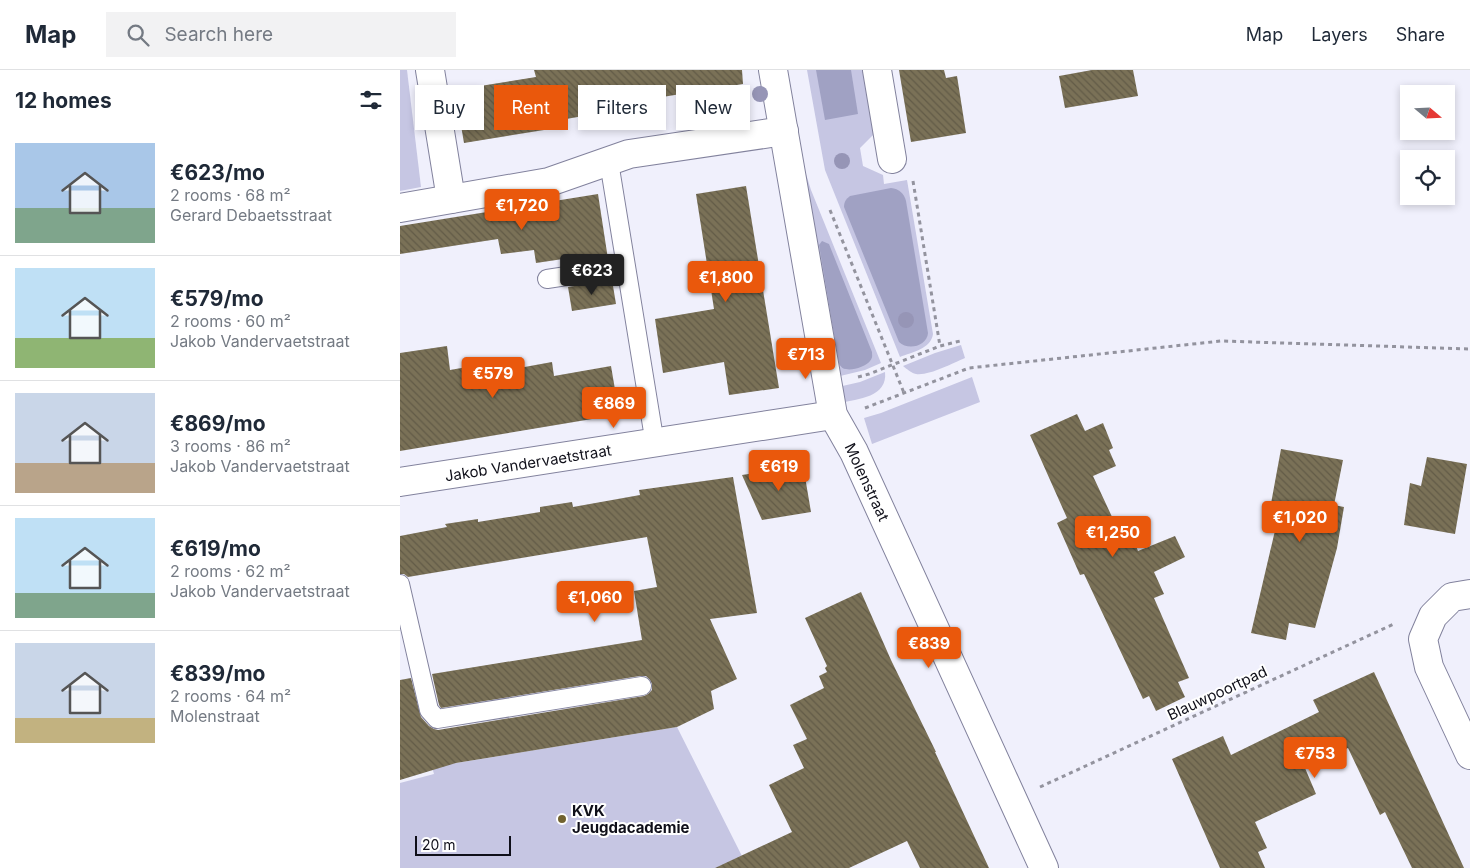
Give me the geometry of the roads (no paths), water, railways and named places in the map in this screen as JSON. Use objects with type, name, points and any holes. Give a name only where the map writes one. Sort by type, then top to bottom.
[{"type":"street","points":[[430,70],[451,199]]},
{"type":"street","name":"Molenstraat","points":[[773,70],[833,415],[854,452],[1044,868]]},
{"type":"street","points":[[877,70],[892,159]]},
{"type":"street","points":[[400,208],[550,182],[629,154],[784,131]]},
{"type":"street","name":"Jakob Vandervaetstraat","points":[[400,482],[833,415]]},
{"type":"street","points":[[1470,594],[1452,597],[1434,616],[1423,639],[1429,667],[1470,754]]},
{"type":"lane","points":[[609,162],[655,444]]},
{"type":"lane","points":[[547,279],[625,267]]},
{"type":"lane","points":[[400,584],[429,710],[437,719],[642,686]]},
{"type":"place","name":"KVK Jeugdacademie","points":[[562,819]]}]
